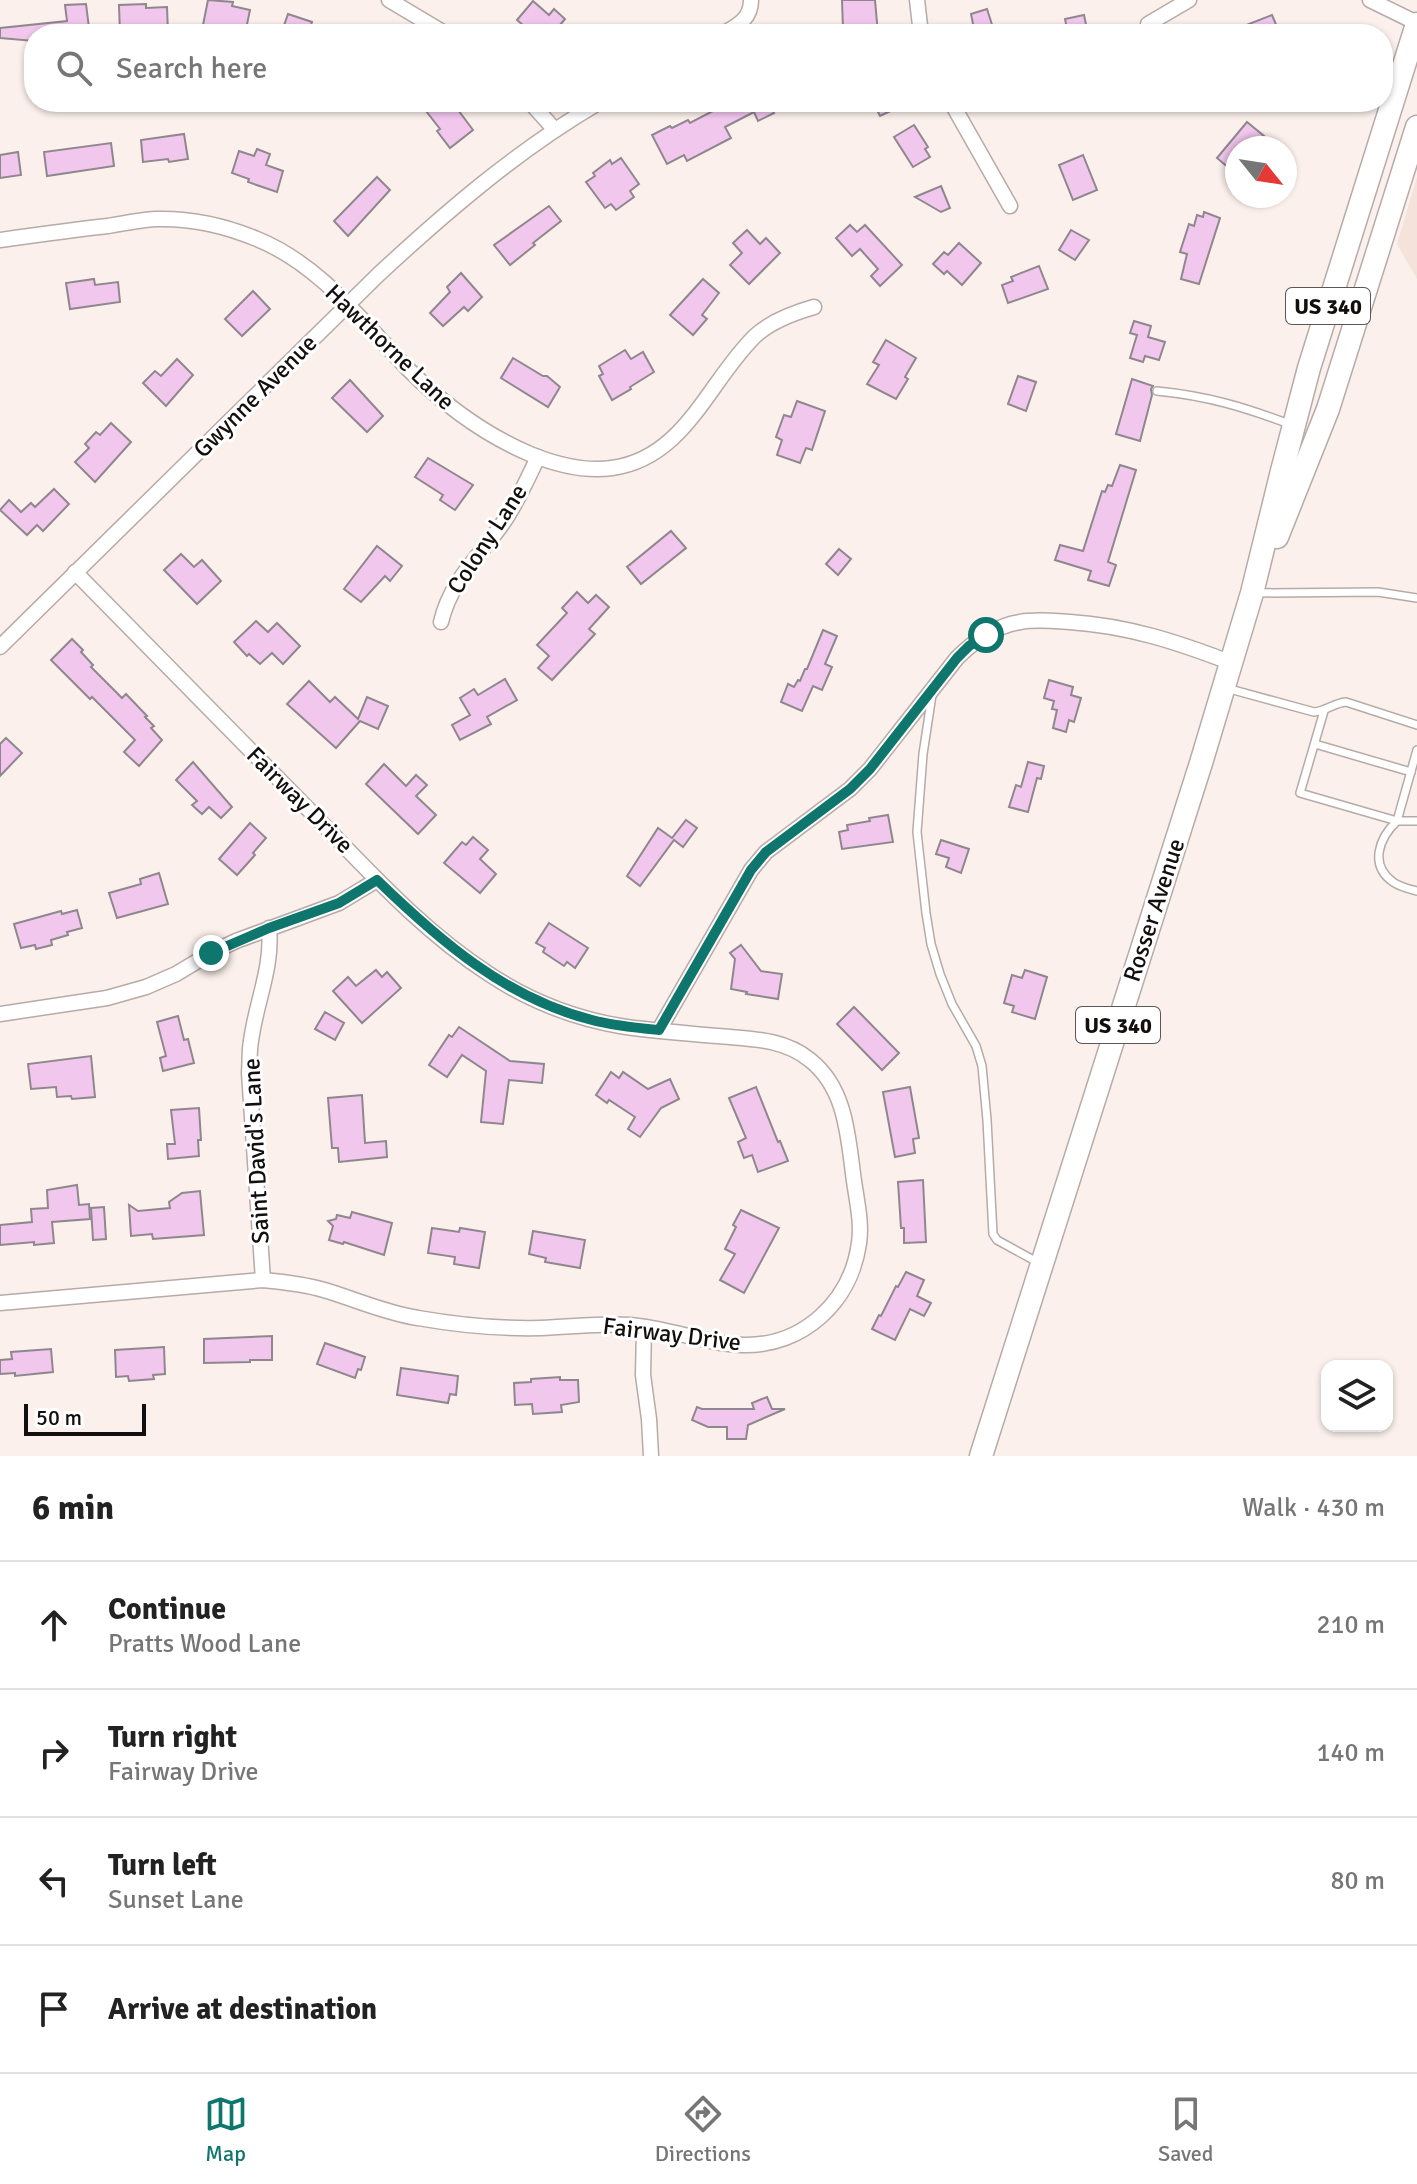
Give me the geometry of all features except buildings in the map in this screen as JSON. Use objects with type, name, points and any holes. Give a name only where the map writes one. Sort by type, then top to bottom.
[{"type":"main road","name":"Rosser Avenue","points":[[1393,100],[1417,23]]},
{"type":"main road","name":"Rosser Avenue","points":[[981,1456],[1232,663],[1309,368],[1389,112]]},
{"type":"main road","name":"Rosser Avenue","points":[[1252,593],[1328,409],[1417,127]]},
{"type":"street","points":[[389,0],[429,24]]},
{"type":"street","points":[[740,24],[749,14],[751,0]]},
{"type":"street","points":[[917,0],[920,24]]},
{"type":"street","points":[[1148,24],[1189,0]]},
{"type":"street","points":[[1370,0],[1417,23]]},
{"type":"street","points":[[539,112],[555,130]]},
{"type":"street","name":"Gwynne Avenue","points":[[0,647],[348,304],[430,228],[555,130],[584,112]]},
{"type":"street","points":[[957,112],[1010,206]]},
{"type":"street","name":"Hawthorne Lane","points":[[0,240],[156,219],[225,228],[266,243],[298,262],[348,304],[409,369],[454,410],[507,444],[583,470],[616,468],[655,454],[688,422],[723,373],[756,336],[784,317],[814,307]]},
{"type":"street","name":"Colony Lane","points":[[441,622],[445,603],[454,586],[514,506],[538,457]]},
{"type":"street","name":"Fairway Drive","points":[[0,1303],[263,1280],[321,1289],[378,1309],[417,1318],[495,1327],[540,1328],[603,1323],[644,1327],[710,1341],[764,1344],[783,1340],[805,1329],[832,1306],[846,1284],[859,1242],[860,1219],[845,1117],[828,1079],[815,1063],[799,1051],[766,1040],[591,1020],[556,1009],[492,977],[423,925],[75,572]]},
{"type":"street","points":[[659,1030],[751,870],[766,852],[850,789],[870,769],[969,646],[1001,627],[1021,622],[1095,624],[1175,641],[1232,663]]},
{"type":"street","points":[[0,1014],[107,998],[146,987],[211,953],[339,903],[377,880]]},
{"type":"street","name":"Saint David's Lane","points":[[263,1280],[249,1073],[251,1041],[269,963],[269,928]]},
{"type":"street","points":[[644,1327],[643,1375],[651,1456]]},
{"type":"lane","points":[[1157,391],[1209,398],[1254,410],[1294,426]]},
{"type":"lane","points":[[1252,593],[1378,592],[1417,598]]},
{"type":"lane","points":[[1224,687],[1314,712],[1346,702],[1417,725]]},
{"type":"lane","points":[[932,689],[917,832],[931,944],[952,1004],[976,1046],[982,1066],[993,1234],[997,1240],[1042,1265]]},
{"type":"lane","points":[[1324,711],[1300,793],[1397,821],[1417,821]]},
{"type":"lane","points":[[1315,744],[1411,772]]},
{"type":"lane","points":[[1417,750],[1397,821],[1386,831],[1379,850],[1383,873],[1394,883],[1417,891]]},
{"type":"shaded area","points":[[1417,177],[1417,279],[1397,244]]},
{"type":"route","points":[[211,953],[339,903],[377,880],[423,925],[492,977],[556,1009],[620,1026],[659,1030],[751,870],[766,852],[850,789],[870,769],[957,658],[986,635]]}]
